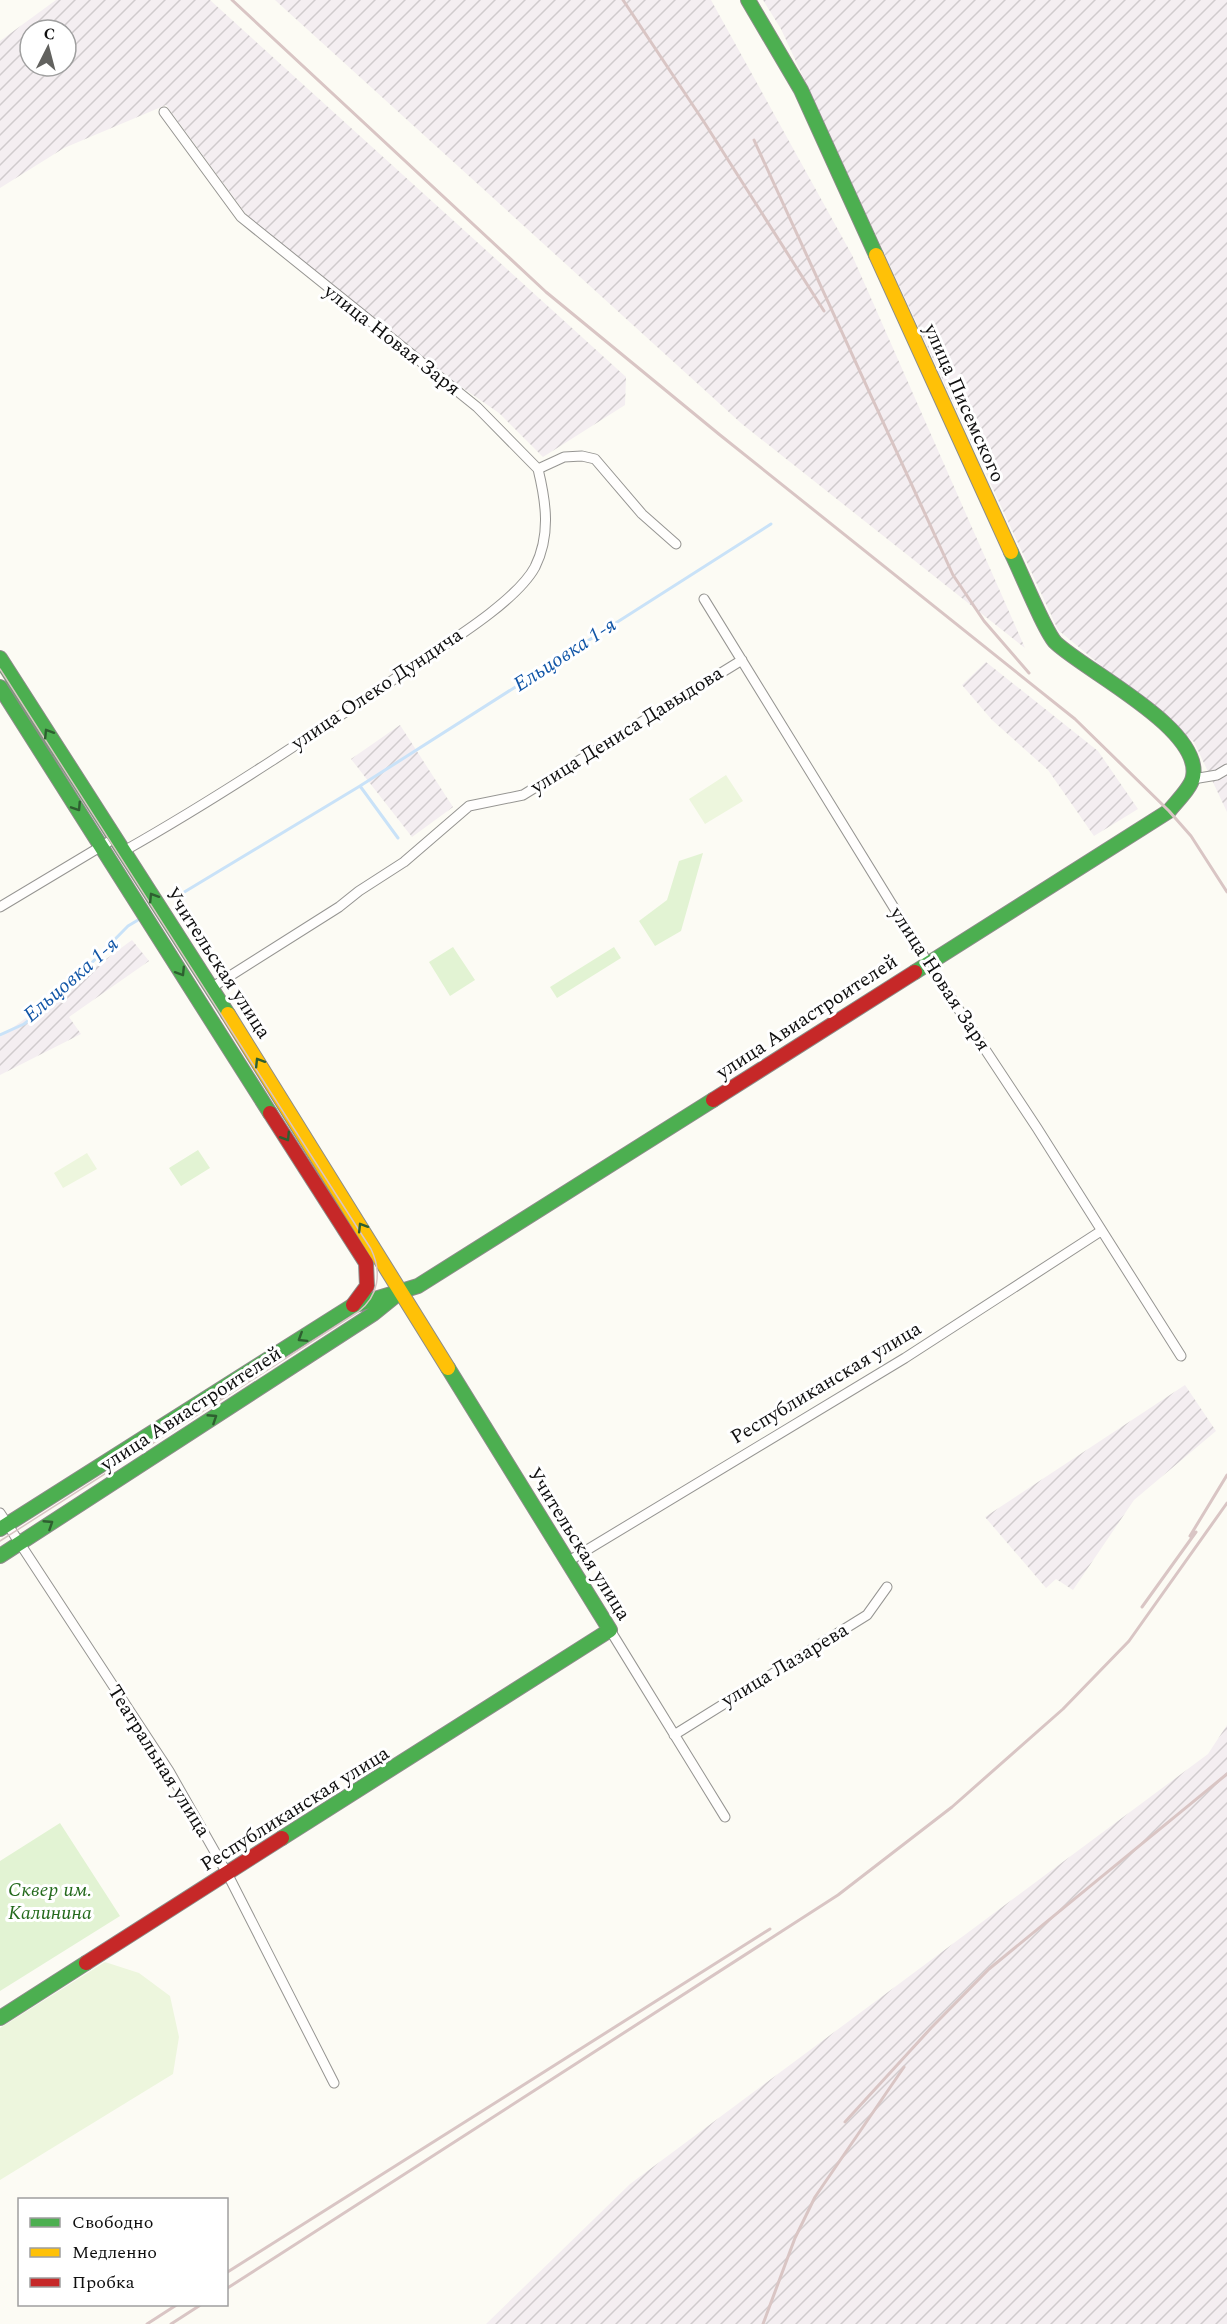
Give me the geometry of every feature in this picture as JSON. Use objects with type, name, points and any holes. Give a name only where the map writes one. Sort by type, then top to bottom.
[{"type":"street","name":"улица Писемского","points":[[748,0],[801,90],[984,495],[1054,642],[1161,720],[1188,749],[1193,764],[1194,779]]},
{"type":"street","name":"улица Новая Заря","points":[[164,112],[241,217],[477,407],[538,469]]},
{"type":"street","points":[[538,469],[564,457],[582,456],[595,459],[642,514],[676,544]]},
{"type":"street","name":"улица Олеко Дундича","points":[[124,851],[213,797],[378,690],[468,629],[505,600],[534,568],[545,537],[546,503],[538,469]]},
{"type":"street","name":"улица Новая Заря","points":[[704,599],[928,963],[1181,1356]]},
{"type":"street","name":"Учительская улица","points":[[0,658],[387,1266],[400,1291],[725,1817]]},
{"type":"street","name":"улица Дениса Давыдова","points":[[211,988],[339,908],[404,862],[469,806],[523,795],[741,660]]},
{"type":"street","name":"Учительская улица","points":[[0,687],[366,1263],[369,1273]]},
{"type":"street","points":[[1194,779],[1217,776],[1227,769]]},
{"type":"street","name":"улица Авиастроителей","points":[[2,1522],[352,1306],[418,1286],[1169,811],[1194,779]]},
{"type":"street","points":[[0,907],[115,838]]},
{"type":"street","name":"Республиканская улица","points":[[567,1562],[905,1358],[1101,1231]]},
{"type":"street","points":[[369,1273],[377,1282],[400,1291]]},
{"type":"street","points":[[352,1306],[366,1291],[369,1273]]},
{"type":"street","name":"улица Авиастроителей","points":[[0,1556],[373,1314],[400,1291]]},
{"type":"street","name":"Театральная улица","points":[[2,1522],[19,1544],[169,1771],[228,1875],[334,2083]]},
{"type":"street","name":"улица Лазарева","points":[[674,1735],[867,1615],[888,1587]]},
{"type":"street","name":"Республиканская улица","points":[[0,2018],[610,1630]]},
{"type":"shaded area","points":[[56,0],[210,0],[626,377],[625,405],[543,457],[499,413],[372,325],[251,221],[166,105],[64,148],[0,188],[0,41],[18,28],[18,78],[78,78],[78,18],[31,18]]},
{"type":"shaded area","points":[[275,0],[711,0],[852,255],[1025,648],[742,424]]},
{"type":"shaded area","points":[[763,0],[1227,0],[1227,812],[1194,742],[1058,630],[781,29]]},
{"type":"shaded area","points":[[986,662],[1098,751],[1138,809],[1094,836],[1048,770],[992,720],[962,685]]},
{"type":"shaded area","points":[[400,725],[453,807],[412,837],[351,759]]},
{"type":"shaded area","points":[[132,940],[149,961],[69,1017],[81,1034],[0,1075],[0,1037]]},
{"type":"shaded area","points":[[1185,1385],[1216,1431],[1134,1500],[1073,1590],[1056,1579],[1046,1588],[985,1517]]},
{"type":"shaded area","points":[[1227,1725],[1227,2324],[486,2324],[630,2184],[1208,1754]]},
{"type":"green space","points":[[726,775],[743,801],[705,824],[689,799]]},
{"type":"green space","points":[[703,853],[681,931],[655,946],[639,921],[667,900],[679,861]]},
{"type":"green space","points":[[453,947],[475,980],[450,996],[429,962]]},
{"type":"green space","points":[[614,947],[621,958],[557,998],[550,987]]},
{"type":"green space","points":[[198,1150],[210,1168],[181,1186],[169,1168]]},
{"type":"green space","points":[[87,1153],[97,1169],[63,1188],[54,1173]]},
{"type":"green space","name":"Сквер им. Калинина","points":[[60,1823],[120,1916],[0,1991],[0,1861]]},
{"type":"green space","points":[[105,1962],[139,1973],[170,1996],[179,2037],[173,2074],[0,2180],[0,2028]]},
{"type":"waterway","name":"Ельцовка 1-я","points":[[360,786],[771,524]]},
{"type":"waterway","name":"Ельцовка 1-я","points":[[181,894],[360,786],[398,838]]},
{"type":"waterway","name":"Ельцовка 1-я","points":[[0,1035],[24,1024],[55,1000],[128,926],[138,920]]},
{"type":"tram line","points":[[0,669],[371,1249],[377,1266],[377,1283],[374,1291],[365,1306],[358,1312],[0,1541]]},
{"type":"railway","points":[[232,0],[546,292],[720,435],[1075,719],[1169,811],[1191,836],[1227,892]]},
{"type":"railway","points":[[623,0],[704,122],[824,311]]},
{"type":"railway","points":[[754,140],[953,575],[984,621],[1029,673]]},
{"type":"railway","points":[[1190,1536],[1227,1475]]},
{"type":"railway","points":[[228,2288],[838,1895],[952,1807],[1063,1709],[1129,1641],[1227,1503]]},
{"type":"railway","points":[[1142,1607],[1196,1532]]},
{"type":"railway","points":[[845,2122],[989,1969],[1227,1774]]},
{"type":"railway","points":[[228,2272],[770,1929]]},
{"type":"railway","points":[[763,2324],[795,2238],[815,2197],[904,2067]]},
{"type":"railway","points":[[147,2324],[175,2306]]},
{"type":"railway","points":[[171,2324],[199,2306]]},
{"type":"traffic: fast","points":[[748,0],[801,90],[876,255]]},
{"type":"traffic: fast","points":[[915,972],[1169,811],[1193,777],[1191,759],[1180,740],[1162,721],[1056,643],[1040,615],[1011,552]]},
{"type":"traffic: fast","points":[[0,658],[228,1014]]},
{"type":"traffic: fast","points":[[0,687],[270,1113]]},
{"type":"traffic: fast","points":[[0,1529],[352,1306],[418,1286],[713,1100]]},
{"type":"traffic: fast","points":[[0,1556],[373,1314],[394,1297]]},
{"type":"traffic: fast","points":[[282,1838],[610,1630],[448,1368]]},
{"type":"traffic: fast","points":[[0,2018],[86,1963]]},
{"type":"traffic: slow","points":[[876,255],[1011,552]]},
{"type":"traffic: slow","points":[[228,1014],[448,1368]]},
{"type":"traffic: jam","points":[[713,1100],[915,972]]},
{"type":"traffic: jam","points":[[270,1113],[366,1263],[367,1286],[353,1305]]},
{"type":"traffic: jam","points":[[86,1963],[282,1838]]}]
